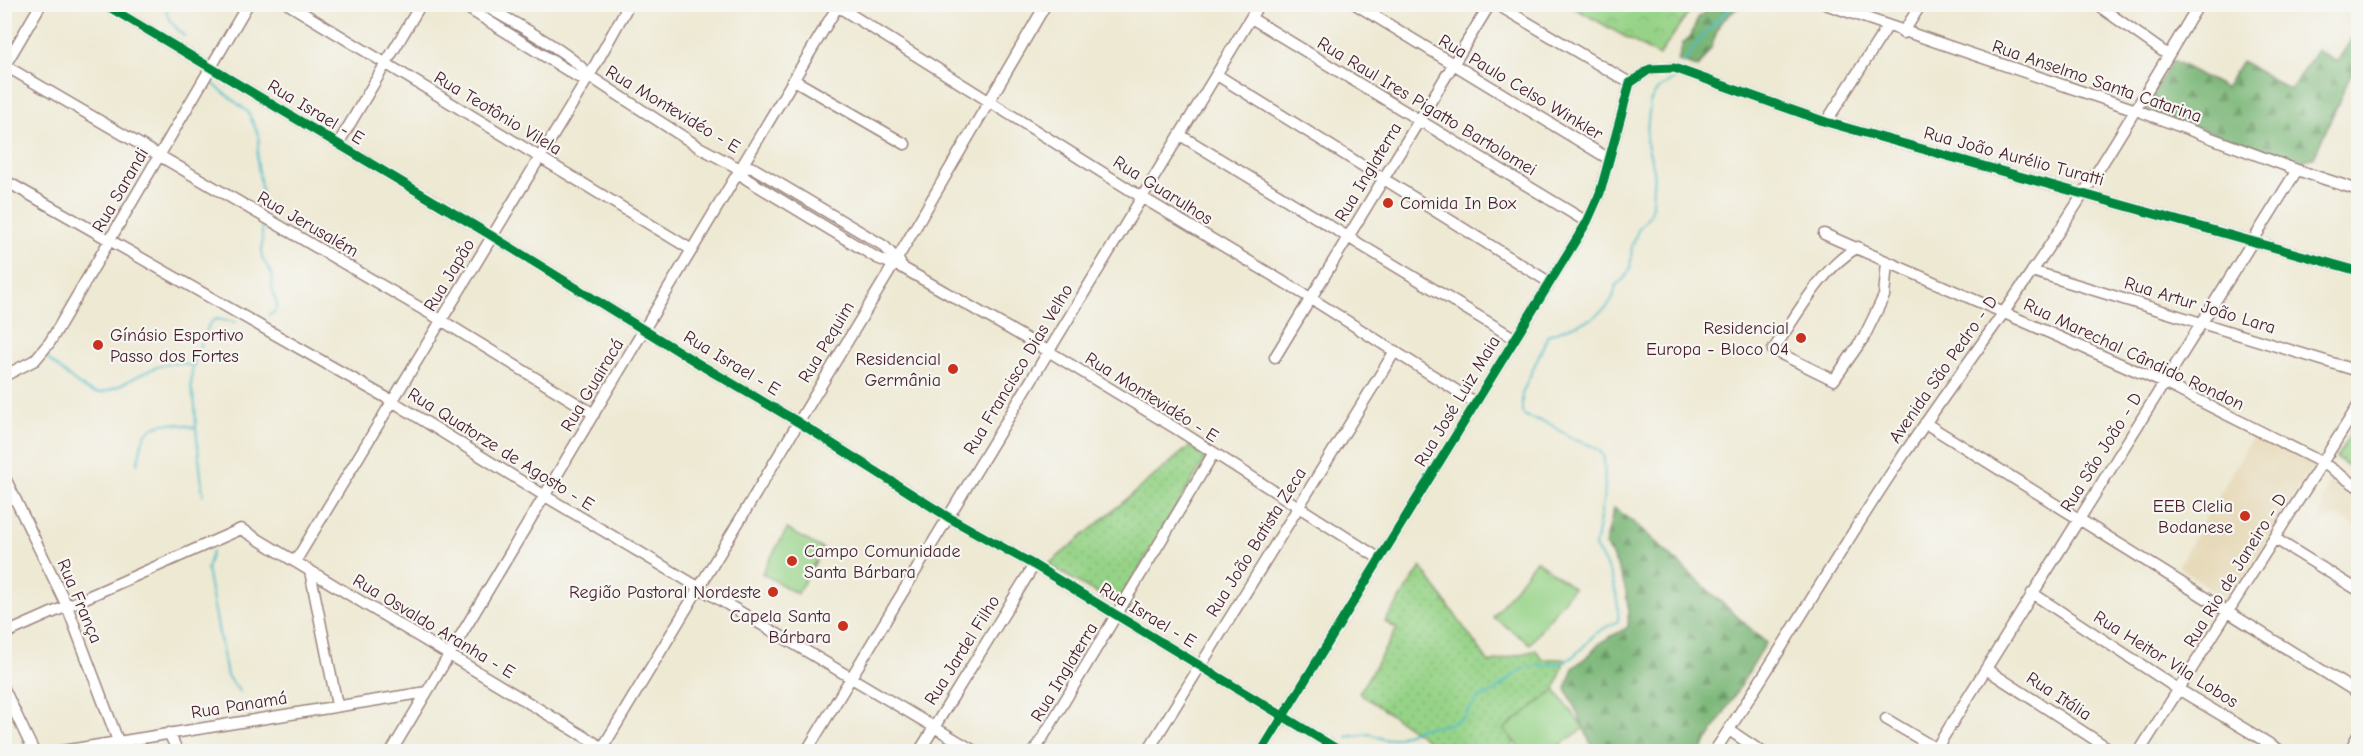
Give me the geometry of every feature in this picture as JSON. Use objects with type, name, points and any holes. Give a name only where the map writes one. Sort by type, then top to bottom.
[{"type":"street","points":[[5,66],[41,4]]},
{"type":"street","name":"Rua Israel - E","points":[[104,4],[492,236],[798,422],[948,517],[1034,565],[1342,752]]},
{"type":"street","name":"Rua Sarandi","points":[[4,376],[35,360],[43,352],[248,4]]},
{"type":"street","name":"Rua Teotônio Vilela","points":[[288,4],[692,250]]},
{"type":"street","points":[[338,144],[421,4]]},
{"type":"street","name":"Rua Montevidéo - E","points":[[461,4],[578,77],[589,76]]},
{"type":"street","name":"Rua Montevidéo - E","points":[[482,4],[563,53],[584,69],[589,76],[699,147],[740,169],[748,180],[877,258],[898,264],[1048,351],[1180,431],[1380,559]]},
{"type":"street","name":"Rua Japão","points":[[295,562],[589,76],[629,4]]},
{"type":"street","name":"Rua Pequim","points":[[604,750],[798,422],[898,264],[1046,4]]},
{"type":"street","name":"Rua Francisco Dias Velho","points":[[806,752],[1259,4]]},
{"type":"street","name":"Rua Paulo Celso Winkler","points":[[1355,4],[1608,159]]},
{"type":"street","name":"Rua Inglaterra","points":[[1275,357],[1490,4]]},
{"type":"street","points":[[1496,4],[1630,83]]},
{"type":"street","name":"Rua Anselmo Santa Catarina","points":[[1825,4],[1903,33],[2136,110],[2297,170],[2358,190]]},
{"type":"street","points":[[1903,33],[1921,4]]},
{"type":"street","points":[[2096,4],[2168,55]]},
{"type":"street","name":"Avenida São Pedro - D","points":[[1714,752],[1790,636],[1848,538],[2085,192],[2199,4]]},
{"type":"street","name":"Rua Guairacá","points":[[391,752],[794,81],[837,5]]},
{"type":"street","name":"Rua Guarulhos","points":[[837,5],[1143,198],[1312,299],[1476,403]]},
{"type":"street","name":"Rua Raul Ires Pigatto Bartolomei","points":[[1251,18],[1587,222]]},
{"type":"street","points":[[1826,122],[1887,27]]},
{"type":"street","name":"Rua Jerusalém","points":[[5,66],[441,320],[594,414]]},
{"type":"street","name":"Rua João Aurélio Turatti","points":[[1630,83],[1644,72],[1662,67],[1674,68],[1826,122],[2085,192],[2358,271]]},
{"type":"street","points":[[1217,75],[1549,282]]},
{"type":"street","points":[[794,81],[905,144]]},
{"type":"street","name":"Rua José Luiz Maia","points":[[1260,752],[1587,222],[1599,193],[1630,83]]},
{"type":"street","points":[[1180,135],[1514,338]]},
{"type":"street","name":"Rua São João - D","points":[[1936,751],[2032,593],[2297,170]]},
{"type":"street","name":"Rua Quatorze de Agosto - E","points":[[4,180],[392,401],[545,496],[976,752]]},
{"type":"street","name":"Rua Marechal Cândido Rondon","points":[[1824,234],[2164,383],[2323,463],[2358,487]]},
{"type":"street","points":[[1858,247],[1845,255],[1830,271],[1773,350],[1834,380],[1864,337],[1884,296],[1887,262]]},
{"type":"street","name":"Rua Artur João Lara","points":[[2032,271],[2358,371]]},
{"type":"street","name":"Rua João Batista Zeca","points":[[1147,752],[1297,506],[1395,351]]},
{"type":"street","name":"Rua Rio de Janeiro - D","points":[[2139,752],[2358,406]]},
{"type":"street","points":[[1925,423],[2358,693]]},
{"type":"street","name":"Rua Inglaterra","points":[[1034,752],[1213,454]]},
{"type":"street","name":"Rua França","points":[[4,476],[67,606],[118,741]]},
{"type":"street","name":"Rua Osvaldo Aranha - E","points":[[67,606],[241,529],[604,750]]},
{"type":"street","points":[[2274,538],[2358,590]]},
{"type":"street","name":"Rua Jardel Filho","points":[[919,752],[1034,565]]},
{"type":"street","points":[[310,571],[337,705]]},
{"type":"street","name":"Rua Heitor Vila Lobos","points":[[2032,593],[2178,688],[2283,752]]},
{"type":"street","points":[[4,634],[67,606]]},
{"type":"street","name":"Rua Itália","points":[[1986,669],[2114,752]]},
{"type":"street","points":[[4,689],[34,752]]},
{"type":"street","name":"Rua Panamá","points":[[56,752],[427,692]]},
{"type":"street","points":[[1886,718],[1936,751]]},
{"type":"street","points":[[1729,730],[1762,752]]},
{"type":"street","points":[[169,733],[178,752]]},
{"type":"street","points":[[2349,752],[2358,735]]},
{"type":"shaded area","name":"EEB Clelia Bodanese","points":[[2255,433],[2315,466],[2228,602],[2178,566]]},
{"type":"shaded area","points":[[2329,477],[2358,495],[2358,528],[2337,515],[2318,525]]},
{"type":"green space","points":[[1569,5],[1694,5],[1659,56]]},
{"type":"green space","points":[[1712,5],[1741,5],[1720,23],[1711,48],[1698,67],[1678,61],[1683,43],[1691,36],[1698,18]]},
{"type":"green space","points":[[2358,28],[2358,59],[2314,157],[2301,162],[2143,110],[2173,60],[2225,88],[2242,61],[2290,90],[2317,50],[2337,62]]},
{"type":"green space","points":[[2358,421],[2358,472],[2336,458]]},
{"type":"green space","points":[[1190,446],[1206,458],[1117,605],[1048,565]]},
{"type":"green space","points":[[1614,508],[1637,525],[1766,643],[1701,751],[1594,751],[1566,688],[1573,668],[1601,642],[1628,627],[1628,605],[1624,584],[1605,545]]},
{"type":"green space","name":"Campo Comunidade Santa Bárbara","points":[[787,529],[823,549],[797,594],[762,573]]},
{"type":"green space","points":[[1536,560],[1573,588],[1530,644],[1493,617]]},
{"type":"green space","points":[[1421,567],[1489,663],[1536,650],[1542,659],[1565,659],[1555,690],[1505,729],[1515,742],[1508,751],[1444,751],[1359,693],[1397,629],[1385,622]]},
{"type":"green space","points":[[1555,690],[1584,728],[1552,751],[1522,751],[1504,729]]},
{"type":"waterway","points":[[164,4],[170,21],[184,36]]},
{"type":"waterway","points":[[1682,64],[1704,34],[1734,4]]},
{"type":"waterway","points":[[1346,737],[1370,734],[1386,740],[1420,728],[1446,725],[1463,718],[1478,698],[1491,693],[1519,671],[1530,667],[1557,664],[1570,659],[1594,635],[1618,621],[1613,582],[1595,547],[1605,489],[1604,458],[1600,451],[1592,446],[1573,439],[1550,424],[1525,416],[1522,412],[1522,394],[1548,335],[1591,319],[1607,307],[1616,285],[1625,278],[1630,269],[1632,246],[1638,230],[1651,213],[1654,170],[1646,140],[1650,102],[1657,90],[1674,79]]},
{"type":"waterway","points":[[212,83],[248,112],[259,136],[257,159],[264,209]]},
{"type":"waterway","points":[[262,220],[262,258],[273,276],[272,288],[277,305],[275,312],[269,315]]},
{"type":"waterway","points":[[203,495],[195,405],[191,387],[192,370],[210,323],[216,319],[236,322]]},
{"type":"waterway","points":[[47,358],[78,384],[97,393],[111,390],[164,365],[183,363],[193,366]]},
{"type":"waterway","points":[[137,464],[145,435],[155,426],[168,424],[195,428]]},
{"type":"waterway","points":[[212,551],[207,569],[227,676],[240,692]]},
{"type":"cycle path","points":[[104,4],[492,236],[704,367],[798,422],[948,517],[1034,565],[1342,752]]},
{"type":"cycle path","points":[[1261,752],[1587,222],[1600,193],[1630,83],[1650,69],[1674,68],[1826,122],[2358,271]]},
{"type":"place","name":"Comida In Box","points":[[1388,203]]},
{"type":"place","name":"Residencial Europa - Bloco 04","points":[[1801,338]]},
{"type":"place","name":"Gínásio Esportivo Passo dos Fortes","points":[[98,345]]},
{"type":"place","name":"Residencial Germânia","points":[[953,369]]},
{"type":"place","name":"EEB Clelia Bodanese","points":[[2245,516]]},
{"type":"place","name":"Campo Comunidade Santa Bárbara","points":[[792,561]]},
{"type":"place","name":"Região Pastoral Nordeste","points":[[773,592]]},
{"type":"place","name":"Capela Santa Bárbara","points":[[843,626]]}]
